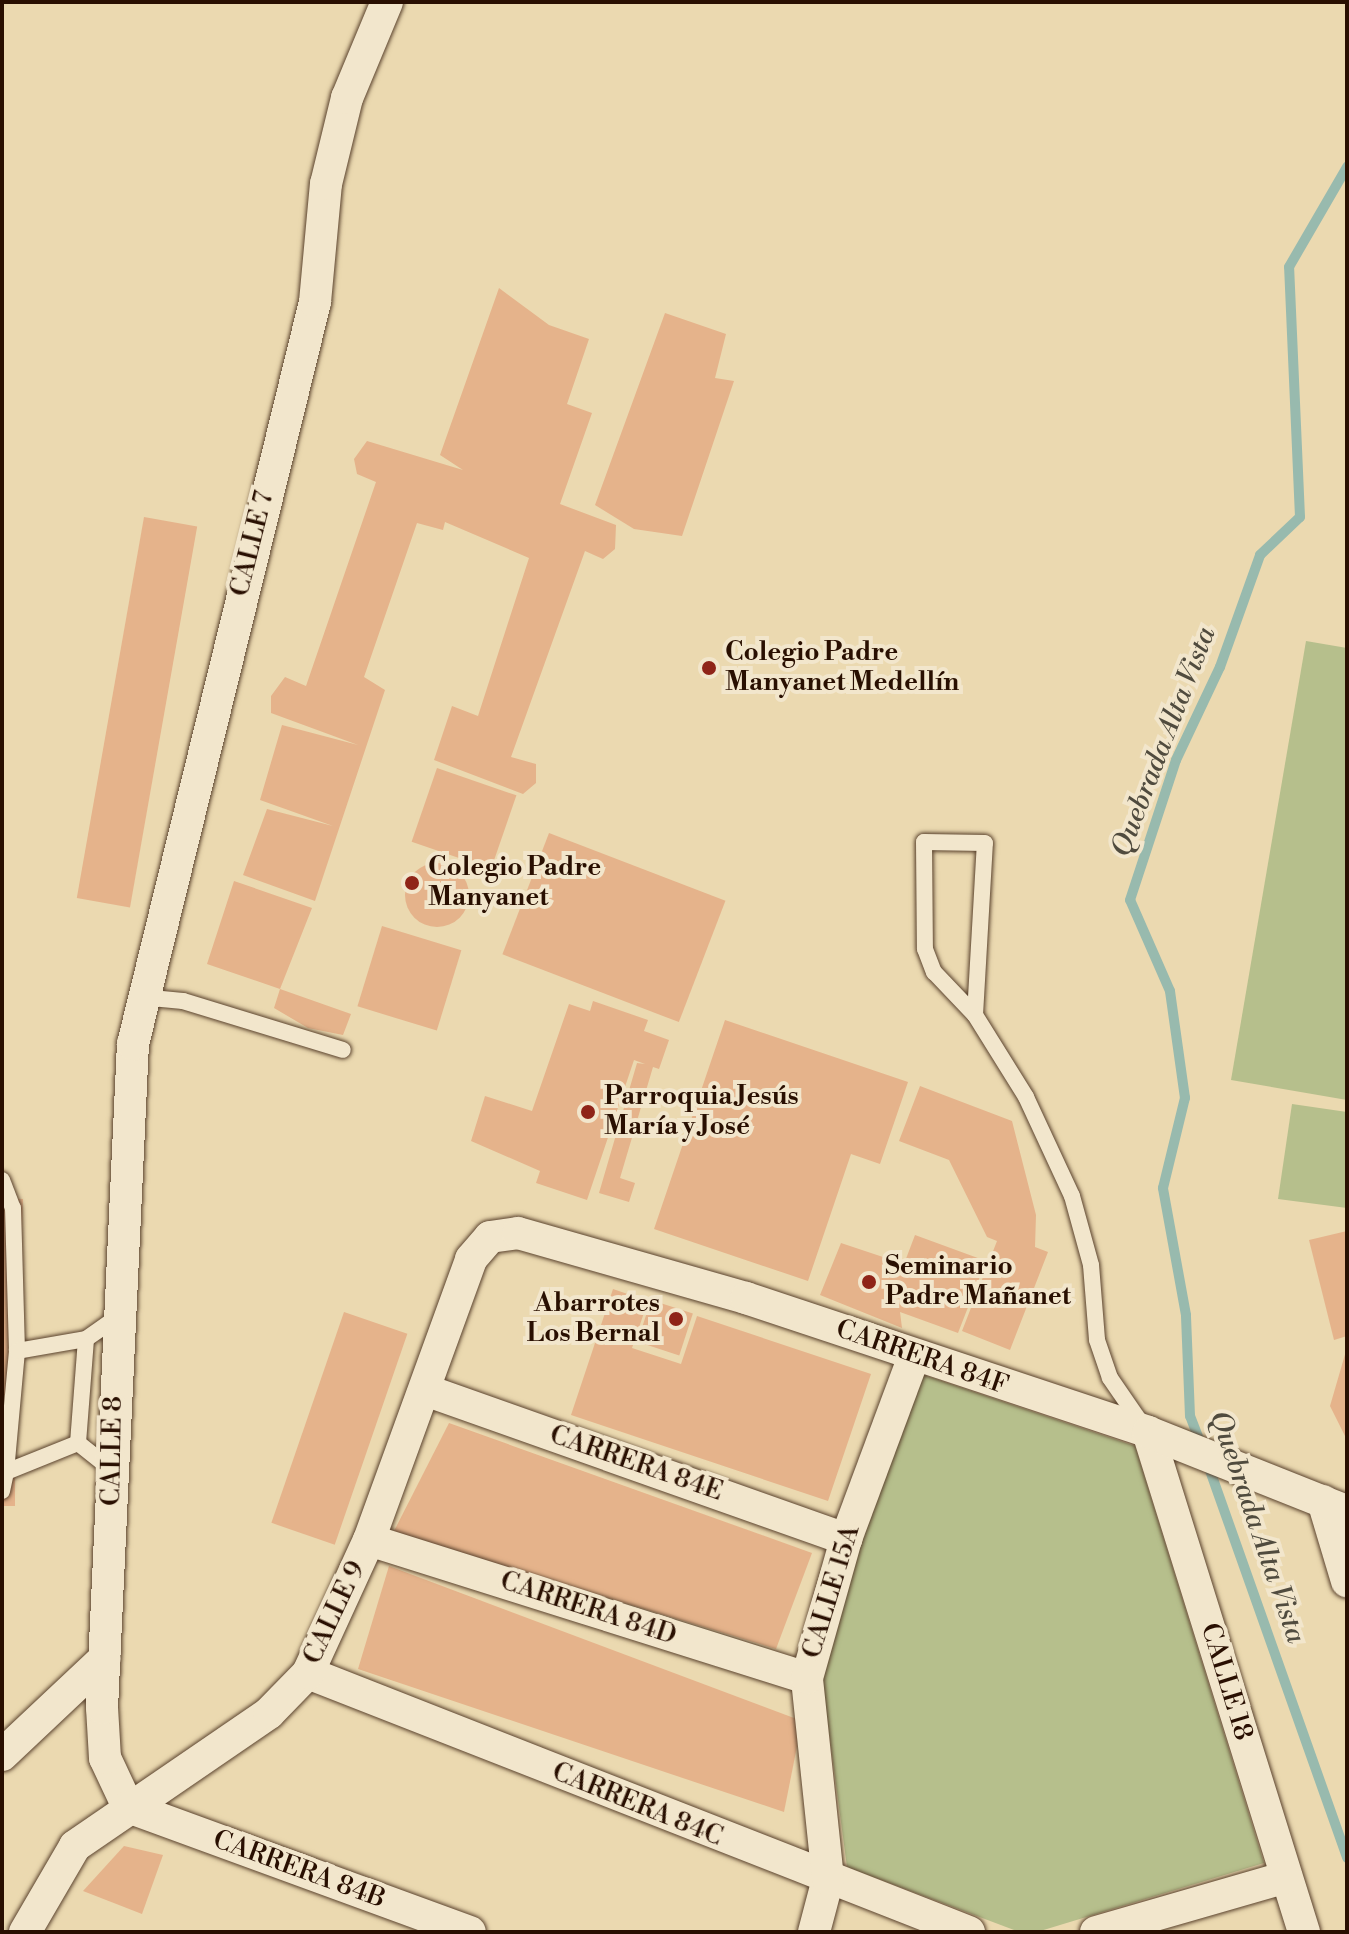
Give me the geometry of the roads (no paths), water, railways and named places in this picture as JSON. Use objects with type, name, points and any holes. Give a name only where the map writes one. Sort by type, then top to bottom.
[{"type":"street","name":"CALLE 7","points":[[127,1090],[141,997],[315,302],[332,157],[347,98],[387,2]]},
{"type":"street","name":"CALLE 8","points":[[127,1090],[105,1658],[105,1758],[128,1807]]},
{"type":"street","name":"CARRERA 84F","points":[[490,1237],[533,1237],[746,1298],[1148,1432],[1335,1506]]},
{"type":"street","name":"CALLE 9","points":[[25,1932],[75,1846],[269,1713],[308,1673],[369,1540],[471,1259],[490,1237]]},
{"type":"street","name":"CALLE 15A","points":[[814,1932],[828,1879],[807,1678],[846,1539],[914,1356]]},
{"type":"street","name":"CARRERA 84E","points":[[425,1390],[846,1539]]},
{"type":"street","name":"CALLE 18","points":[[1148,1432],[1304,1932]]},
{"type":"street","points":[[1335,1506],[1347,1581]]},
{"type":"street","name":"CARRERA 84D","points":[[369,1540],[807,1678]]},
{"type":"street","points":[[2,1755],[105,1658]]},
{"type":"street","name":"CARRERA 84C","points":[[308,1673],[969,1932]]},
{"type":"street","name":"CARRERA 84B","points":[[128,1807],[470,1932]]},
{"type":"street","points":[[1096,1932],[1286,1877]]},
{"type":"lane","points":[[975,1015],[985,843],[924,842],[925,949],[934,972],[975,1015],[1026,1097],[1072,1196],[1089,1253],[1097,1340],[1124,1404],[1148,1432]]},
{"type":"lane","points":[[141,997],[183,1001],[343,1050]]},
{"type":"lane","points":[[2,1180],[13,1208],[17,1351],[2,1491]]},
{"type":"lane","points":[[17,1351],[86,1339],[118,1317]]},
{"type":"lane","points":[[78,1443],[86,1339]]},
{"type":"lane","points":[[6,1472],[78,1443]]},
{"type":"lane","points":[[78,1443],[112,1470]]},
{"type":"waterway","name":"Quebrada Alta Vista","points":[[1202,1447],[1190,1416],[1186,1315],[1163,1188],[1185,1098],[1170,991],[1130,900],[1176,760],[1220,667],[1260,555],[1300,517],[1289,267],[1347,167]]},
{"type":"waterway","name":"Quebrada Alta Vista","points":[[1207,1462],[1347,1858]]},
{"type":"place","name":"Colegio Padre Manyanet Medellín","points":[[709,668]]},
{"type":"place","name":"Colegio Padre Manyanet","points":[[412,883]]},
{"type":"place","name":"Parroquia Jesús María y José","points":[[588,1112]]},
{"type":"place","name":"Seminario Padre Mañanet","points":[[869,1282]]},
{"type":"place","name":"Abarrotes Los Bernal","points":[[676,1319]]}]
